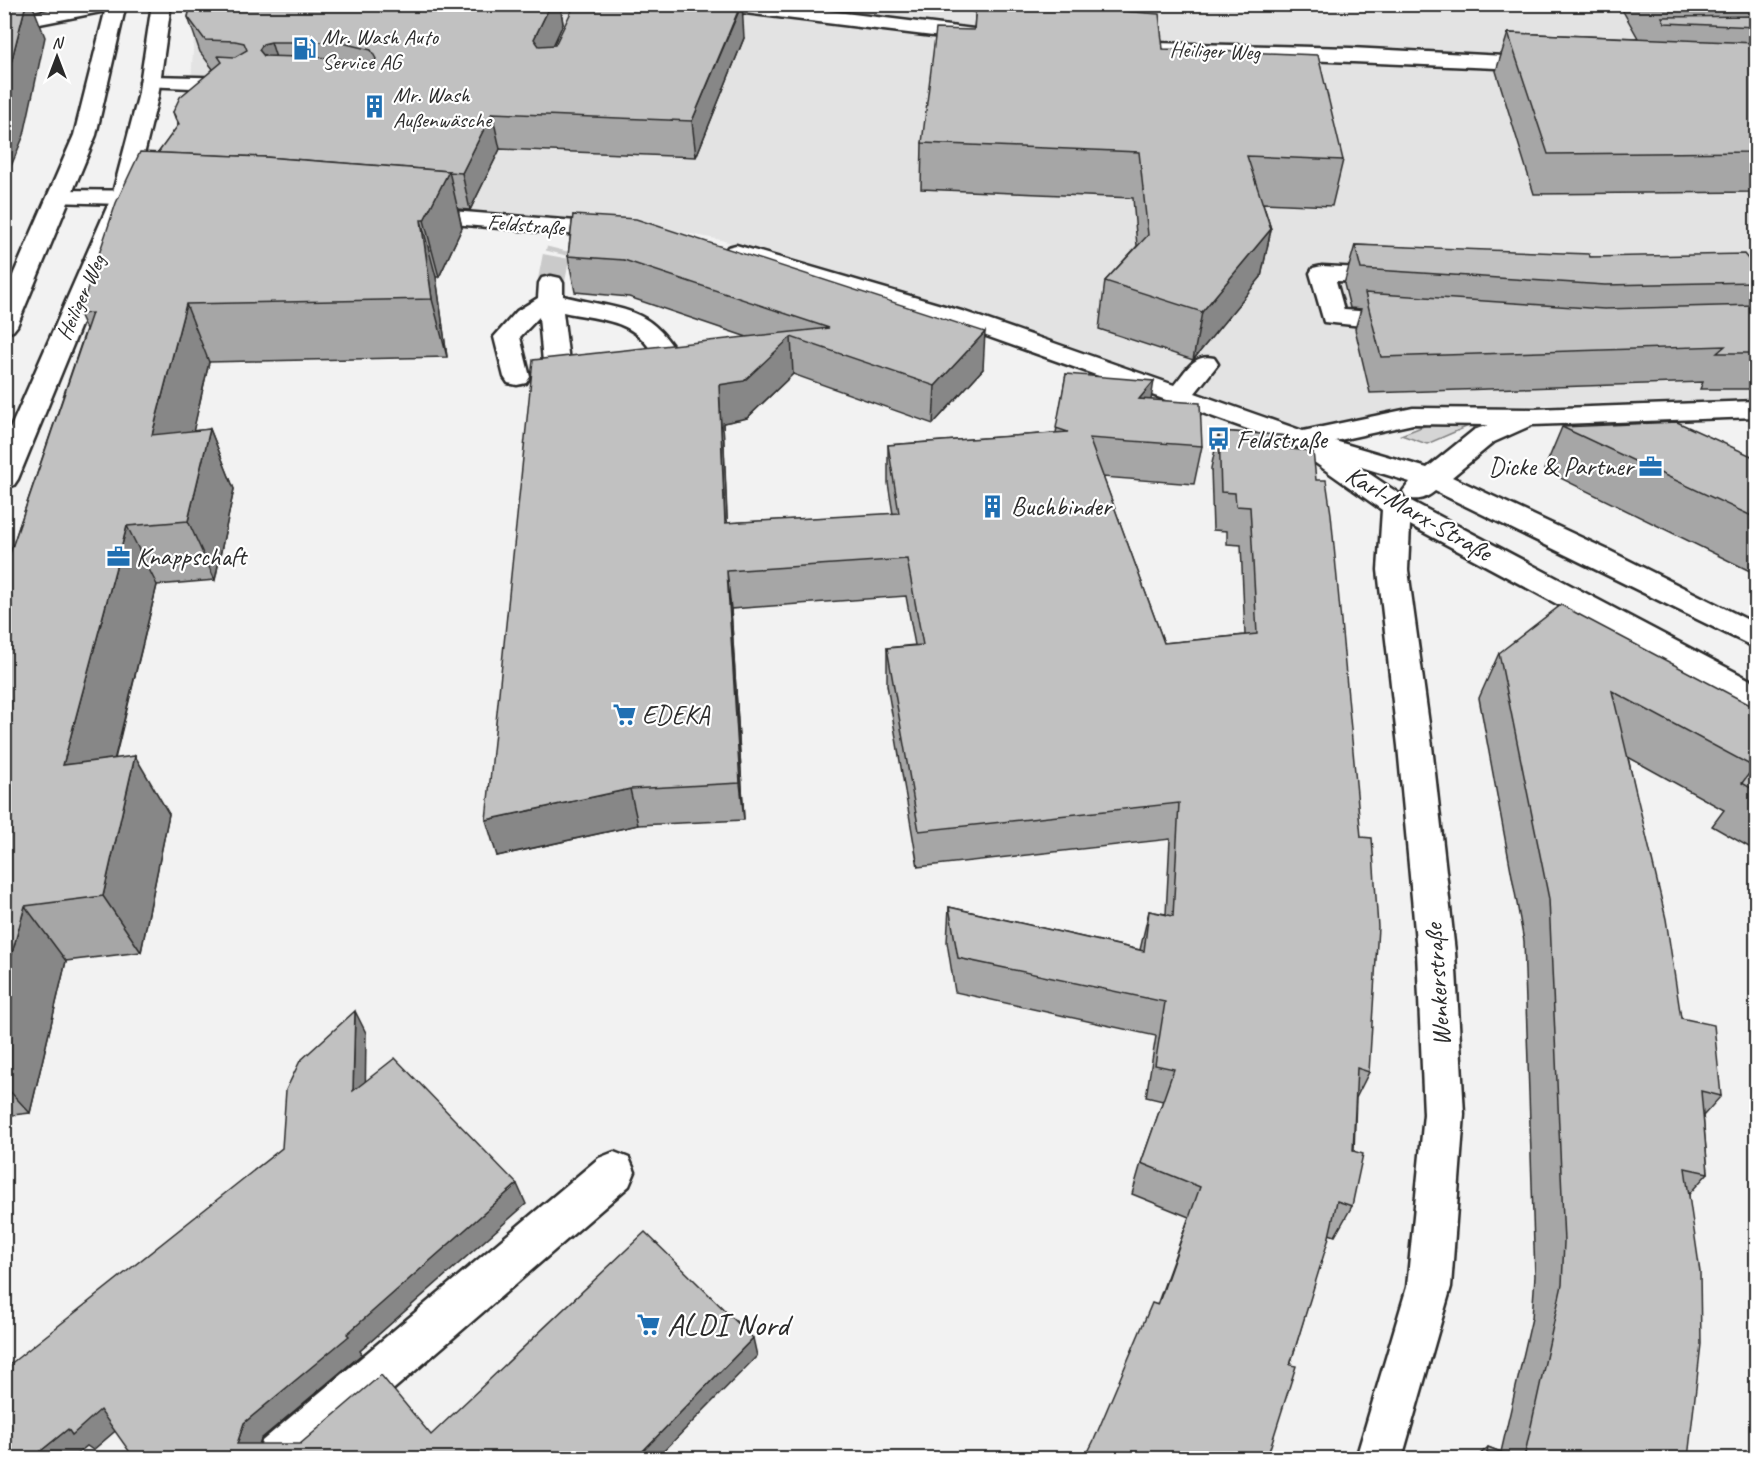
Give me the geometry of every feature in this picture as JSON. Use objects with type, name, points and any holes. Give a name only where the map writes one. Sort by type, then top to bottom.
[{"type":"street","points":[[4,25],[111,4]]},
{"type":"street","points":[[4,326],[85,135],[117,4]]},
{"type":"street","name":"Heiliger Weg","points":[[4,479],[35,400],[123,196],[150,82],[162,4]]},
{"type":"street","points":[[721,4],[795,9],[1007,38]]},
{"type":"street","points":[[969,4],[1040,12]]},
{"type":"street","name":"Heiliger Weg","points":[[1102,46],[1351,54],[1558,55]]},
{"type":"street","points":[[150,82],[246,84]]},
{"type":"street","points":[[60,197],[123,196],[178,199]]},
{"type":"street","name":"Feldstraße","points":[[388,213],[563,238],[634,233]]},
{"type":"street","points":[[717,247],[956,317],[1301,440],[1413,416],[1534,417],[1756,409]]},
{"type":"street","points":[[1418,277],[1323,273],[1333,317],[1426,323]]},
{"type":"street","points":[[550,292],[556,362]]},
{"type":"street","points":[[550,292],[617,313],[643,326],[661,343],[673,369]]},
{"type":"street","points":[[517,377],[507,337],[522,317],[550,292]]},
{"type":"street","points":[[1179,396],[1205,364]]},
{"type":"street","points":[[1397,506],[1484,436],[1534,417]]},
{"type":"street","name":"Karl-Marx-Straße","points":[[1301,440],[1433,479],[1598,557],[1756,637]]},
{"type":"street","name":"Karl-Marx-Straße","points":[[1301,440],[1397,506],[1756,698]]},
{"type":"street","name":"Wenkerstraße","points":[[1379,1458],[1429,1287],[1444,1114],[1436,952],[1415,746],[1393,570],[1397,506]]},
{"type":"street","points":[[279,1458],[614,1172]]},
{"type":"shaded area","points":[[196,5],[1756,5],[1756,399],[1396,409],[1351,441],[1302,434],[1081,350],[984,317],[721,240],[660,228],[318,202],[190,97]]},
{"type":"shaded area","points":[[1429,424],[1473,424],[1427,444],[1401,435]]},
{"type":"building","points":[[4,4],[26,4],[4,90]]},
{"type":"building","points":[[191,4],[551,4],[534,39],[539,46],[555,45],[575,4],[741,4],[692,121],[492,113],[462,173],[265,157],[158,153],[179,124],[173,112],[180,97],[222,62],[218,56],[235,57],[247,50],[244,43],[205,40],[188,17]],"holes":[[[271,42],[338,42],[371,50],[376,59],[371,65],[363,67],[337,58],[264,56],[259,50],[263,44]]]},
{"type":"building","points":[[976,4],[1034,4],[1159,14],[1163,49],[1318,55],[1343,160],[1247,156],[1271,229],[1202,312],[1105,281],[1148,235],[1139,152],[922,143],[936,29],[974,30]]},
{"type":"building","points":[[1756,16],[1756,27],[1665,23],[1662,17]]},
{"type":"building","points":[[1508,33],[1756,43],[1756,152],[1548,154]]},
{"type":"building","points":[[140,152],[265,157],[449,171],[424,220],[421,220],[432,299],[186,304],[152,435],[210,429],[188,521],[127,526],[63,765],[135,756],[103,896],[25,906],[4,982],[4,571],[92,313],[79,314],[116,203]]},
{"type":"building","points":[[573,215],[636,219],[985,332],[935,386],[791,337],[744,381],[719,385],[725,523],[899,513],[888,445],[1068,432],[1056,428],[1066,374],[1154,381],[1139,399],[1200,403],[1202,446],[1089,438],[1164,643],[1257,634],[1250,507],[1236,506],[1235,493],[1221,492],[1219,431],[1289,436],[1290,449],[1313,451],[1316,480],[1326,480],[1331,514],[1361,837],[1372,838],[1378,927],[1369,1072],[1357,1068],[1353,1151],[1363,1154],[1352,1206],[1337,1201],[1328,1241],[1290,1365],[1296,1366],[1267,1458],[1085,1458],[1152,1303],[1158,1305],[1200,1187],[1141,1163],[1174,1069],[1155,1065],[1165,1002],[958,958],[949,907],[1144,951],[1149,911],[1173,916],[1179,803],[919,831],[887,648],[923,645],[907,559],[727,571],[740,783],[630,789],[486,820],[533,360],[829,328],[624,260],[568,256]]},
{"type":"building","points":[[1355,245],[1589,254],[1590,257],[1744,254],[1756,269],[1756,282],[1605,285],[1361,269]]},
{"type":"building","points":[[1365,293],[1604,309],[1756,305],[1756,353],[1717,353],[1725,346],[1381,357]]},
{"type":"building","points":[[1677,422],[1756,458],[1756,518],[1562,427]]},
{"type":"building","points":[[1561,605],[1756,708],[1756,791],[1742,783],[1754,767],[1612,691],[1666,919],[1681,1018],[1714,1025],[1721,1096],[1701,1091],[1708,1173],[1685,1168],[1700,1272],[1701,1344],[1688,1458],[1524,1458],[1562,1285],[1564,1242],[1549,899],[1499,653]]},
{"type":"building","points":[[355,1011],[353,1091],[395,1058],[517,1184],[347,1334],[349,1336],[244,1423],[237,1444],[300,1444],[381,1375],[431,1435],[645,1232],[753,1338],[636,1458],[134,1458],[100,1410],[72,1435],[68,1429],[32,1458],[4,1458],[4,1369],[282,1148],[286,1090],[300,1061]]},
{"type":"building","points":[[1488,1447],[1515,1458],[1486,1458]]},
{"type":"tunnel","points":[[556,253],[557,249]]},
{"type":"tunnel","points":[[551,283],[557,252]]},
{"type":"place","name":"Mr. Wash Auto Service AG","points":[[304,49]]},
{"type":"place","name":"Mr. Wash Außenwäsche","points":[[375,107]]},
{"type":"place","name":"Feldstraße","points":[[1218,439]]},
{"type":"place","name":"Dicke & Partner","points":[[1651,466]]},
{"type":"place","name":"Buchbinder","points":[[993,506]]},
{"type":"place","name":"Knappschaft","points":[[118,556]]},
{"type":"place","name":"EDEKA","points":[[624,714]]},
{"type":"place","name":"ALDI Nord","points":[[649,1324]]}]
